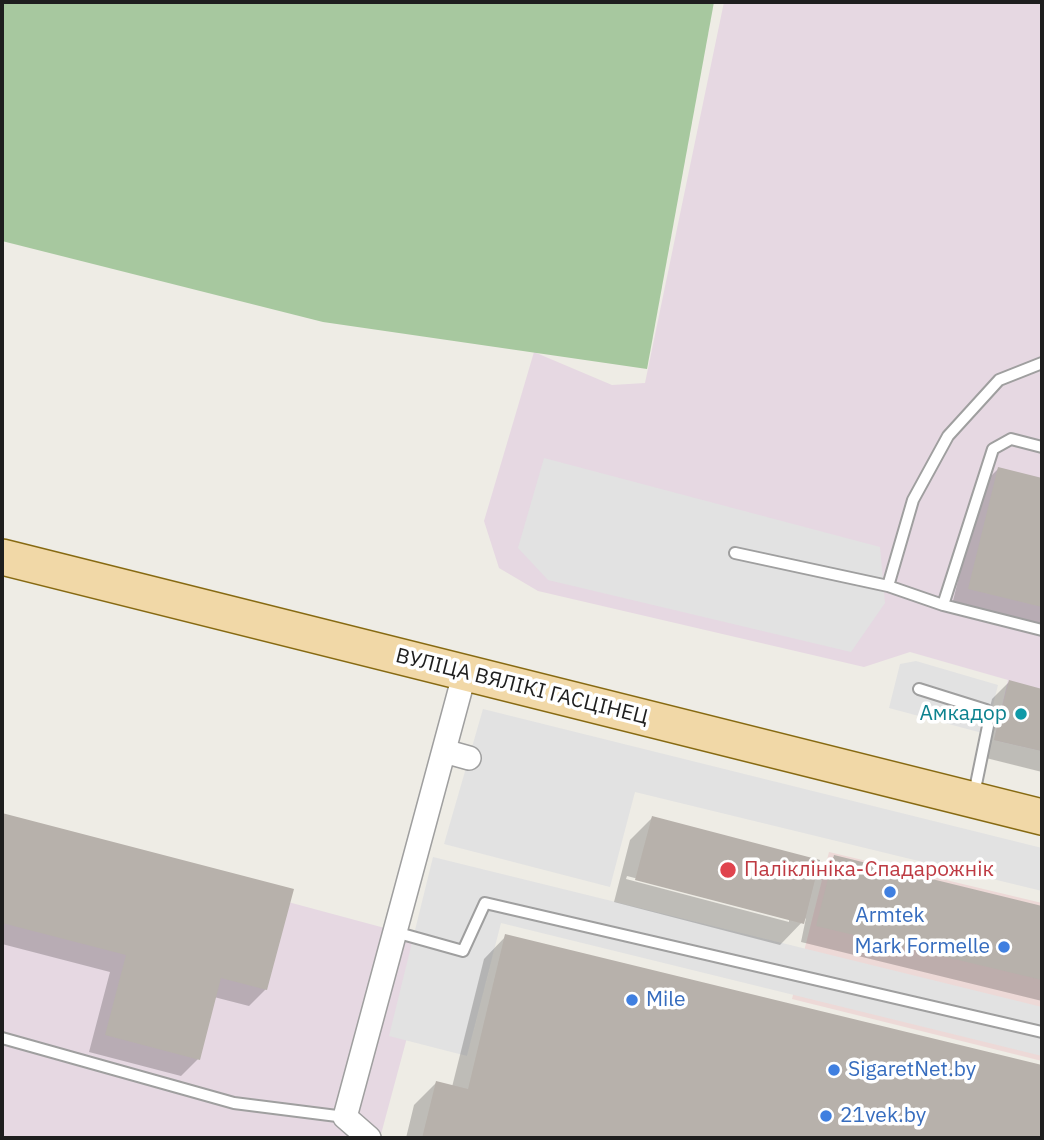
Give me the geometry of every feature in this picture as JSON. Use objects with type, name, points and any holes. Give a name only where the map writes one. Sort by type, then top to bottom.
[{"type":"main road","name":"ВУЛІЦА ВЯЛІКІ ГАСЦІНЕЦ","points":[[2,557],[1042,817]]},
{"type":"street","points":[[369,1138],[345,1117],[465,672]]},
{"type":"street","points":[[444,751],[469,758]]},
{"type":"lane","points":[[888,586],[913,500],[948,436],[999,380],[1042,363]]},
{"type":"lane","points":[[943,605],[993,449],[1010,439],[1042,447]]},
{"type":"lane","points":[[735,554],[888,586],[943,605],[1042,630]]},
{"type":"lane","points":[[919,689],[986,710],[986,736],[972,800]]},
{"type":"lane","points":[[395,932],[463,951],[485,903],[1042,1032]]},
{"type":"lane","points":[[2,1038],[234,1103],[345,1117]]},
{"type":"shaded area","points":[[724,2],[1042,2],[1042,751],[994,740],[1008,680],[910,652],[864,667],[538,591],[499,568],[484,521],[534,352],[612,385],[645,383]]},
{"type":"shaded area","points":[[544,458],[880,547],[885,603],[851,652],[548,580],[518,548]]},
{"type":"shaded area","points":[[916,661],[998,685],[986,734],[889,708],[900,664]]},
{"type":"shaded area","points":[[483,709],[1042,848],[1042,891],[635,792],[610,887],[444,844]]},
{"type":"shaded area","points":[[2,825],[433,941],[380,1138],[2,1138]]},
{"type":"shaded area","points":[[829,852],[1042,903],[1042,1061],[792,999]]},
{"type":"shaded area","points":[[433,857],[1042,1007],[1042,1056],[501,923],[467,1056],[389,1036]]},
{"type":"green space","points":[[2,2],[714,2],[647,369],[323,322],[2,241]]},
{"type":"building","points":[[998,467],[1042,478],[1042,607],[968,589]]},
{"type":"building","name":"Амкадор","points":[[1009,680],[1042,689],[1042,751],[994,740]]},
{"type":"building","points":[[2,813],[294,889],[267,990],[221,978],[200,1060],[105,1035],[126,955],[2,923]]},
{"type":"building","name":"Паліклініка-Спадарожнік","points":[[652,816],[820,860],[804,924],[635,880]]},
{"type":"building","points":[[834,855],[1042,906],[1042,980],[816,926]]},
{"type":"building","name":"Mile","points":[[505,934],[1042,1065],[1042,1138],[422,1138],[436,1081],[468,1089]]},
{"type":"place","name":"Амкадор","points":[[1021,714]]},
{"type":"place","name":"Паліклініка-Спадарожнік","points":[[728,870]]},
{"type":"place","name":"Armtek","points":[[890,892]]},
{"type":"place","name":"Mark Formelle","points":[[1004,947]]},
{"type":"place","name":"Mile","points":[[632,1000]]},
{"type":"place","name":"SigaretNet.by","points":[[834,1070]]},
{"type":"place","name":"21vek.by","points":[[826,1116]]}]
